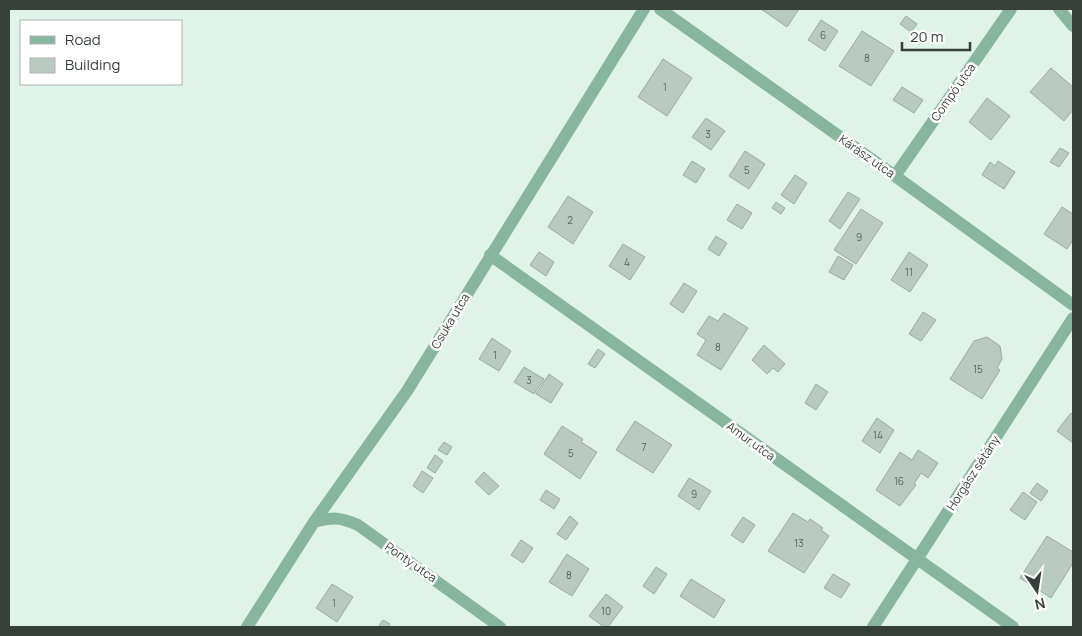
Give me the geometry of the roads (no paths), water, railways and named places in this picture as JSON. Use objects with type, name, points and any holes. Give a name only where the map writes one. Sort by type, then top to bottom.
[{"type":"street","name":"Csuka utca","points":[[247,627],[314,522],[407,391],[490,254],[644,9]]},
{"type":"street","name":"Kárász utca","points":[[660,9],[1073,305]]},
{"type":"street","name":"Compó utca","points":[[895,176],[1011,9]]},
{"type":"street","points":[[1060,9],[1073,26]]},
{"type":"street","name":"Amur utca","points":[[490,254],[1013,627]]},
{"type":"street","name":"Horgász sétány","points":[[873,627],[1073,318]]},
{"type":"street","name":"Ponty utca","points":[[314,522],[341,518],[358,525],[500,627]]}]
